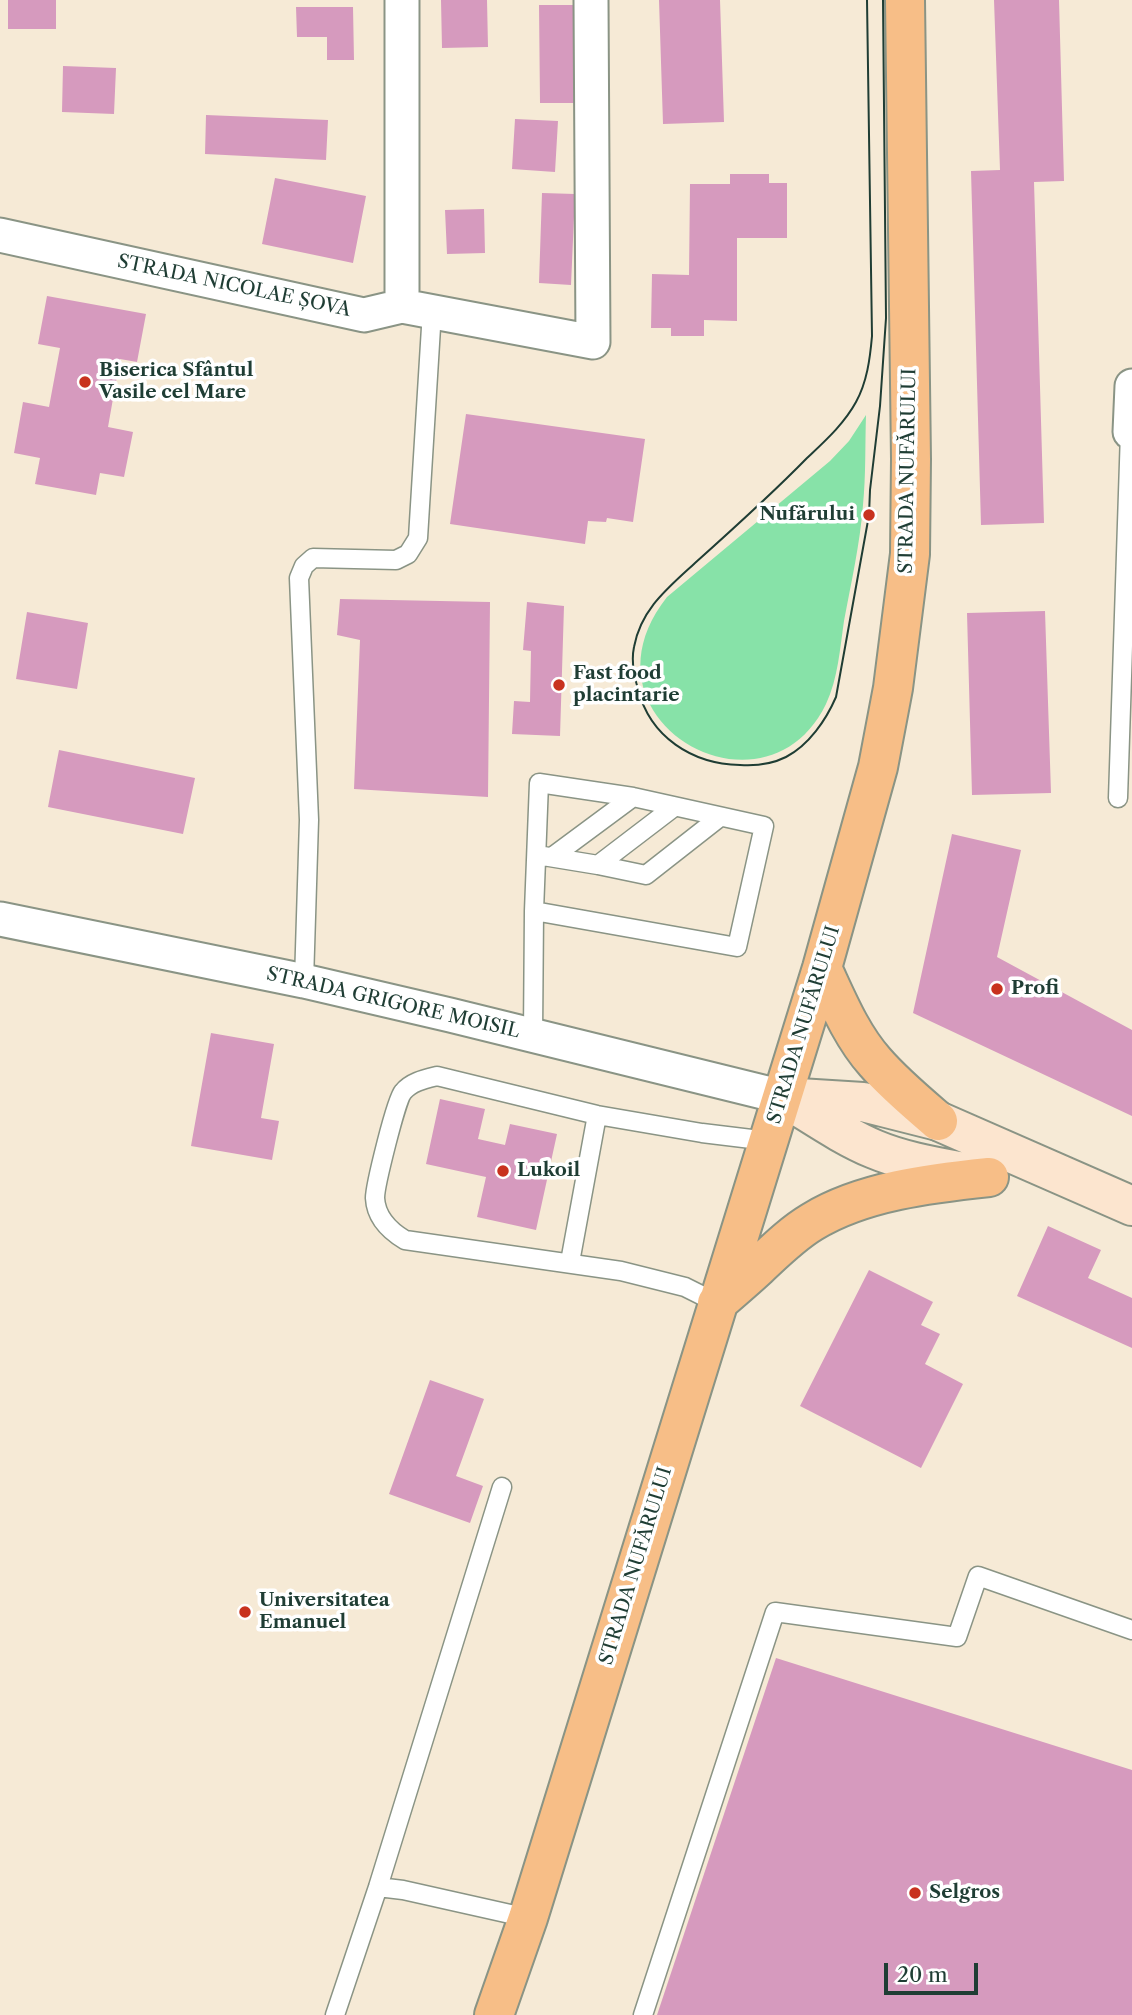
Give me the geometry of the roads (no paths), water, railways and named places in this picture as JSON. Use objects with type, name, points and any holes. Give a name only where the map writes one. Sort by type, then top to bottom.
[{"type":"main road","name":"STRADA NUFĂRULUI","points":[[494,2015],[528,1918],[783,1097],[878,767],[894,688],[910,554],[905,0]]},
{"type":"main road","points":[[822,968],[843,1013],[874,1062],[939,1121]]},
{"type":"main road","points":[[783,1097],[863,1102],[939,1121],[1132,1206]]},
{"type":"main road","points":[[783,1097],[875,1150],[909,1161],[989,1177]]},
{"type":"main road","points":[[717,1303],[810,1223],[849,1203],[946,1181],[1058,1174]]},
{"type":"street","points":[[402,0],[417,309]]},
{"type":"street","name":"STRADA NICOLAE ȘOVA","points":[[0,235],[364,315],[417,309],[593,342],[592,0]]},
{"type":"street","points":[[1131,433],[1132,386]]},
{"type":"street","name":"STRADA GRIGORE MOISIL","points":[[0,919],[304,981],[783,1097]]},
{"type":"lane","points":[[304,981],[309,820],[299,578],[304,566],[313,558],[396,560],[408,554],[418,538],[417,309]]},
{"type":"lane","points":[[1118,798],[1131,433]]},
{"type":"lane","points":[[533,1035],[534,911],[544,856],[539,783],[633,797],[764,825],[737,947],[534,911]]},
{"type":"lane","points":[[544,856],[633,797]]},
{"type":"lane","points":[[598,865],[674,807]]},
{"type":"lane","points":[[544,856],[646,875],[720,817]]},
{"type":"lane","points":[[717,1303],[685,1287],[621,1271],[405,1240],[392,1233],[380,1218],[375,1198],[394,1109],[403,1092],[419,1080],[437,1076],[597,1115],[768,1141]]},
{"type":"lane","points":[[570,1262],[597,1115]]},
{"type":"lane","points":[[335,2015],[378,1887],[502,1487]]},
{"type":"lane","points":[[643,2015],[775,1612],[957,1637],[978,1576],[1132,1630]]},
{"type":"lane","points":[[378,1887],[528,1918]]},
{"type":"tram line","points":[[867,0],[872,336],[863,386],[846,418],[834,432],[657,600],[643,621],[634,647],[635,679],[652,721],[675,745],[690,753],[722,763],[757,765],[786,757],[802,746],[816,731],[836,697],[869,515],[886,318],[883,0]]},
{"type":"place","name":"Biserica Sfântul Vasile cel Mare","points":[[85,382]]},
{"type":"place","name":"Nufărului","points":[[869,515]]},
{"type":"place","name":"Fast food placintarie","points":[[559,685]]},
{"type":"place","name":"Profi","points":[[997,989]]},
{"type":"place","name":"Lukoil","points":[[503,1171]]},
{"type":"place","name":"Universitatea Emanuel","points":[[245,1612]]},
{"type":"place","name":"Selgros","points":[[915,1893]]}]
